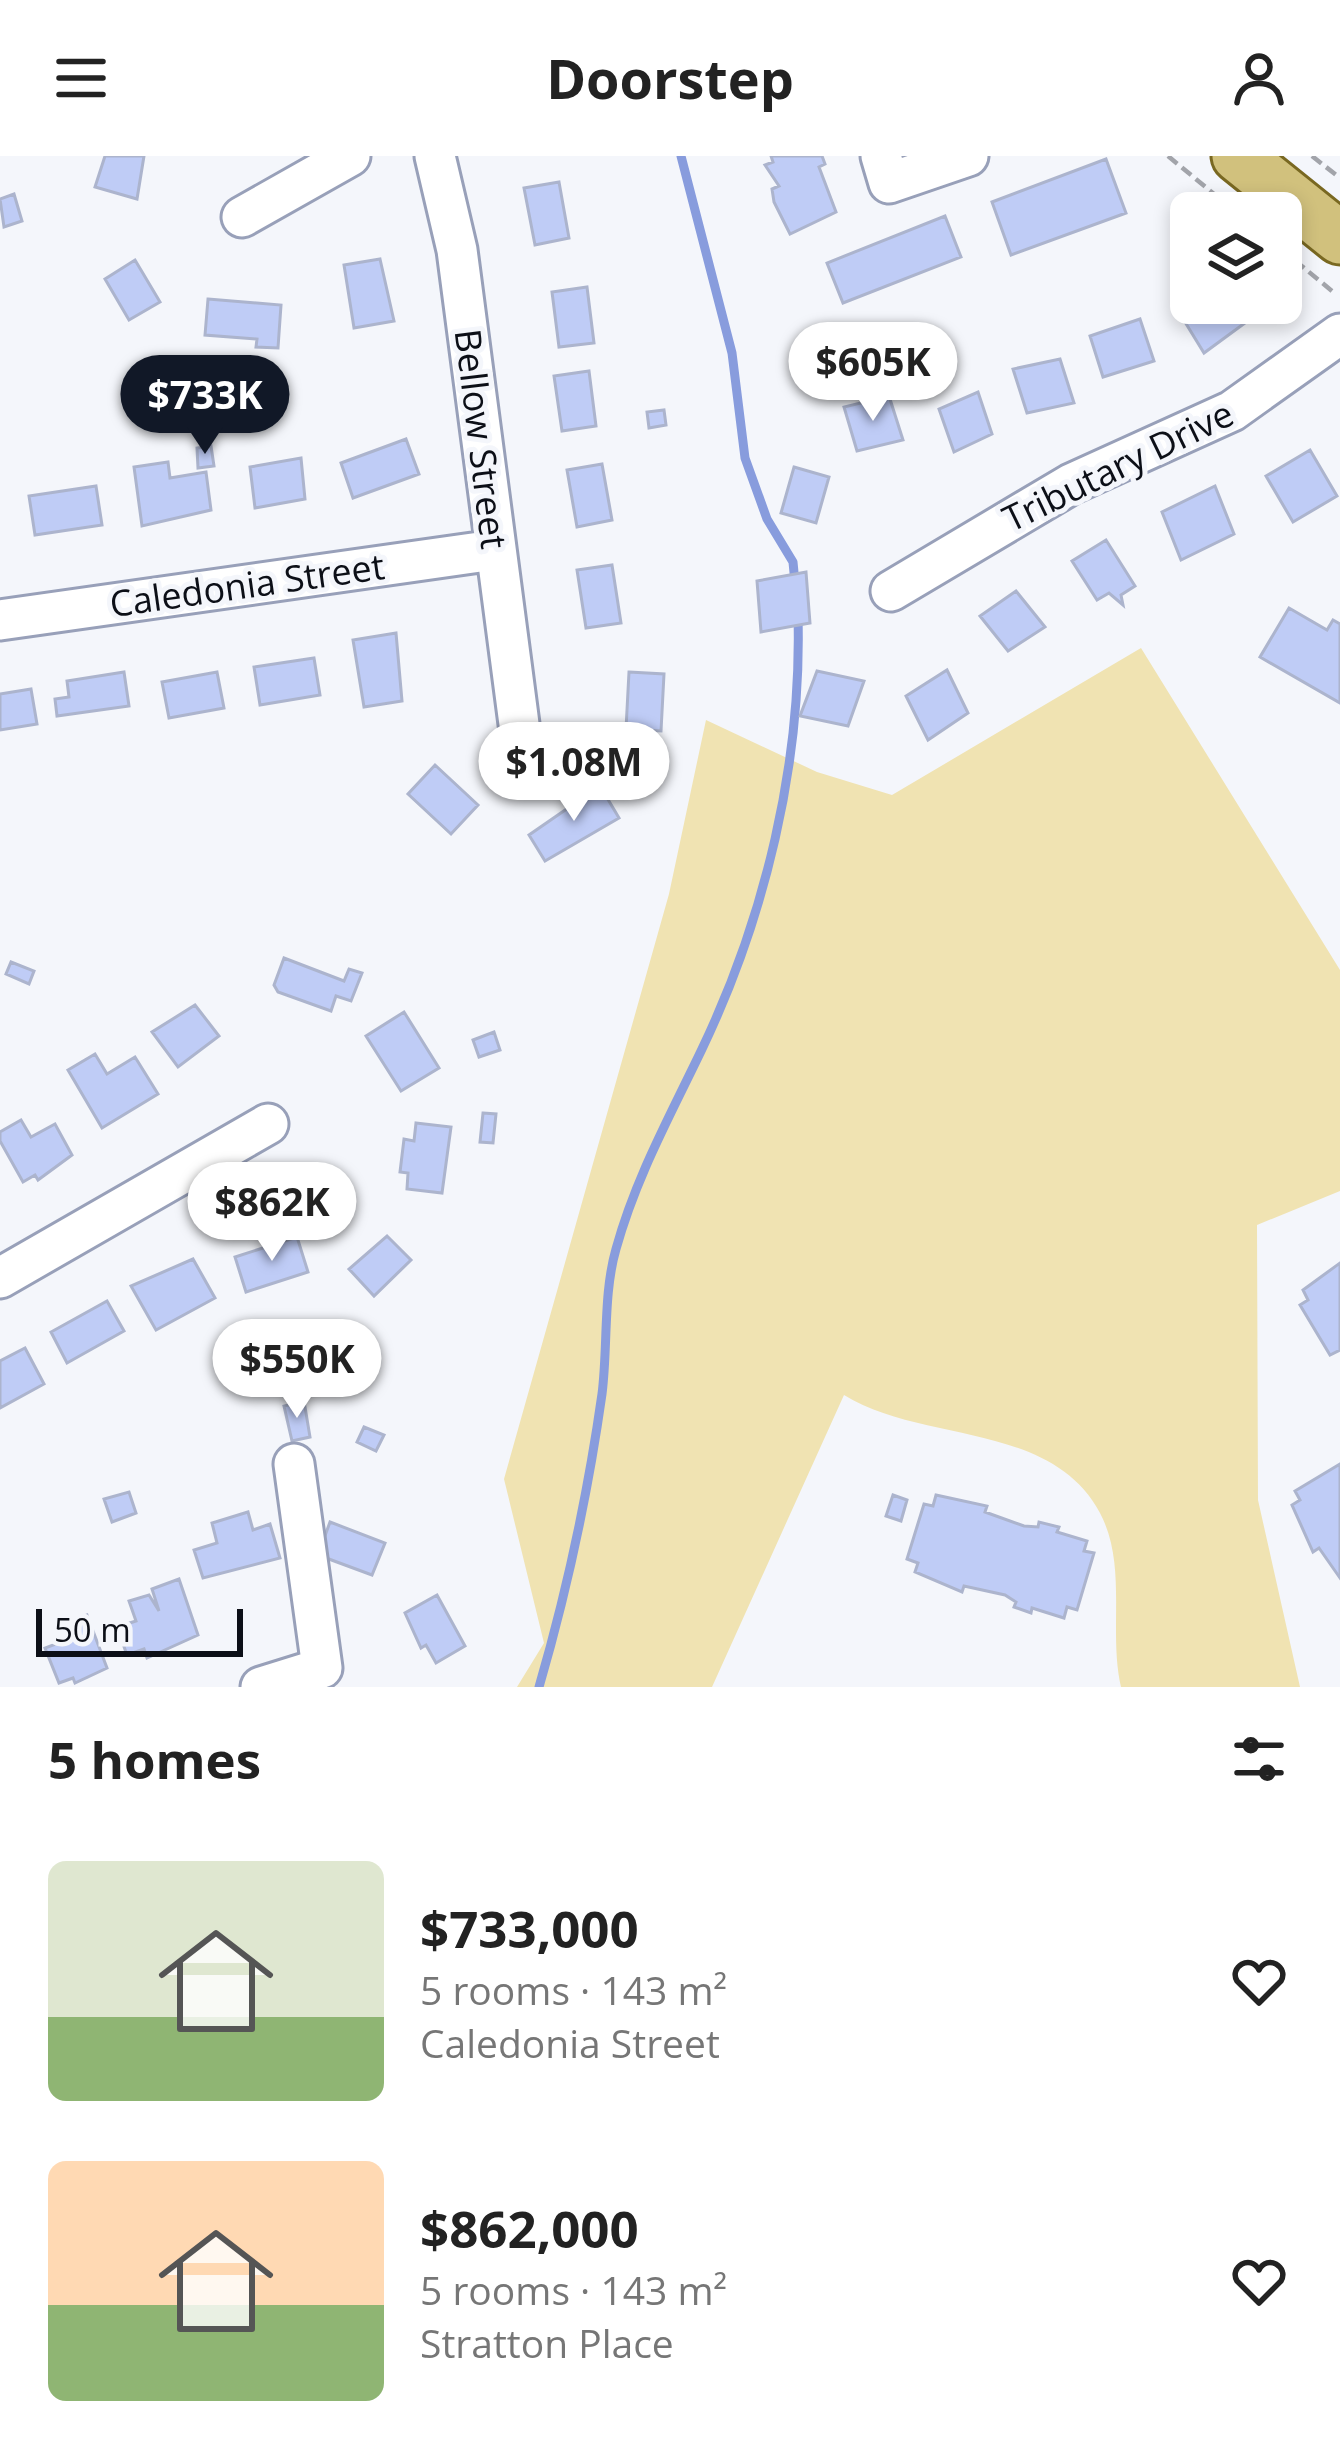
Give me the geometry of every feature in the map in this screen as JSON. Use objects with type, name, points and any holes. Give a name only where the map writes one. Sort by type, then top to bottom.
[{"type":"main road","points":[[1238,156],[1340,238]]},
{"type":"street","points":[[242,217],[350,156]]},
{"type":"street","name":"Bellow Street","points":[[435,156],[457,250],[520,724]]},
{"type":"street","points":[[881,156],[889,183],[968,156]]},
{"type":"street","name":"Tributary Drive","points":[[891,591],[1071,484],[1232,411],[1340,334]]},
{"type":"street","name":"Caledonia Street","points":[[0,620],[494,550]]},
{"type":"street","points":[[0,1278],[268,1124]]},
{"type":"street","points":[[261,1687],[322,1668],[294,1464]]},
{"type":"path","points":[[1168,156],[1212,192]]},
{"type":"path","points":[[1312,156],[1340,178]]},
{"type":"path","points":[[1302,266],[1332,291]]},
{"type":"shaded area","points":[[1141,648],[1340,970],[1340,1191],[1257,1225],[1258,1500],[1300,1687],[1121,1687],[1113,1555],[1100,1513],[1078,1483],[1050,1462],[1018,1448],[909,1421],[844,1395],[712,1687],[517,1687],[544,1643],[504,1479],[669,894],[706,720],[817,772],[892,795]]},
{"type":"building","points":[[105,156],[144,156],[137,199],[95,187]]},
{"type":"building","points":[[771,156],[822,156],[825,164],[819,167],[836,212],[790,234],[774,202],[772,189],[779,186],[765,165],[773,162]]},
{"type":"building","points":[[1106,159],[1126,213],[1011,255],[992,202]]},
{"type":"building","points":[[559,182],[569,238],[535,245],[524,188]]},
{"type":"building","points":[[14,194],[22,221],[4,227],[0,199]]},
{"type":"building","points":[[945,216],[961,257],[843,303],[827,263]]},
{"type":"building","points":[[380,259],[394,321],[354,328],[344,265]]},
{"type":"building","points":[[135,260],[160,302],[129,320],[105,279]]},
{"type":"building","points":[[587,287],[594,343],[559,347],[552,292]]},
{"type":"building","points":[[208,299],[281,305],[278,348],[256,347],[257,339],[205,335]]},
{"type":"building","points":[[1140,319],[1154,361],[1103,377],[1090,336]]},
{"type":"building","points":[[1186,324],[1243,324],[1204,353]]},
{"type":"building","points":[[1060,359],[1074,403],[1027,413],[1013,369]]},
{"type":"building","points":[[589,371],[596,426],[562,431],[554,376]]},
{"type":"building","points":[[978,392],[992,434],[954,452],[939,409]]},
{"type":"building","points":[[889,396],[903,440],[857,451],[844,407]]},
{"type":"building","points":[[664,410],[666,425],[649,428],[647,412]]},
{"type":"building","points":[[406,439],[419,474],[353,498],[341,463]]},
{"type":"building","points":[[211,446],[214,466],[198,468],[197,448]]},
{"type":"building","points":[[1310,450],[1337,496],[1293,522],[1266,476]]},
{"type":"building","points":[[301,458],[305,499],[255,508],[250,467]]},
{"type":"building","points":[[168,462],[170,478],[206,472],[211,510],[142,526],[134,467]]},
{"type":"building","points":[[602,464],[612,520],[577,527],[567,470]]},
{"type":"building","points":[[794,467],[829,477],[816,523],[781,513]]},
{"type":"building","points":[[96,486],[102,525],[35,535],[29,496]]},
{"type":"building","points":[[1215,486],[1234,534],[1181,560],[1162,512]]},
{"type":"building","points":[[1106,540],[1135,586],[1121,595],[1123,605],[1109,593],[1097,600],[1072,561]]},
{"type":"building","points":[[612,565],[621,623],[586,628],[577,570]]},
{"type":"building","points":[[806,572],[810,623],[761,632],[757,581]]},
{"type":"building","points":[[1016,591],[1045,627],[1008,651],[980,616]]},
{"type":"building","points":[[1289,608],[1327,630],[1333,620],[1340,624],[1340,703],[1260,657]]},
{"type":"building","points":[[396,633],[402,701],[364,707],[353,640]]},
{"type":"building","points":[[314,658],[320,695],[260,705],[254,667]]},
{"type":"building","points":[[947,670],[968,713],[928,740],[906,696]]},
{"type":"building","points":[[817,671],[864,681],[848,726],[800,716]]},
{"type":"building","points":[[124,672],[129,706],[57,716],[55,699],[69,697],[67,681]]},
{"type":"building","points":[[217,672],[224,708],[169,718],[162,682]]},
{"type":"building","points":[[629,672],[664,674],[661,731],[626,729]]},
{"type":"building","points":[[31,689],[37,724],[0,730],[0,694]]},
{"type":"building","points":[[435,765],[478,805],[451,834],[408,794]]},
{"type":"building","points":[[600,786],[619,818],[545,861],[529,835]]},
{"type":"building","points":[[284,958],[344,981],[349,969],[362,973],[351,1001],[336,996],[331,1011],[278,992],[274,985]]},
{"type":"building","points":[[11,962],[34,971],[29,984],[6,974]]},
{"type":"building","points":[[195,1005],[219,1036],[178,1067],[152,1032]]},
{"type":"building","points":[[404,1012],[439,1068],[401,1091],[366,1036]]},
{"type":"building","points":[[494,1032],[500,1050],[479,1057],[473,1040]]},
{"type":"building","points":[[95,1054],[107,1074],[135,1057],[158,1094],[102,1128],[68,1070]]},
{"type":"building","points":[[483,1113],[496,1114],[493,1143],[480,1142]]},
{"type":"building","points":[[21,1120],[31,1137],[55,1124],[72,1155],[38,1180],[35,1175],[23,1182],[0,1141],[0,1132]]},
{"type":"building","points":[[416,1123],[451,1127],[442,1193],[407,1189],[408,1173],[400,1172],[404,1139],[414,1141]]},
{"type":"building","points":[[387,1236],[411,1260],[374,1296],[349,1269]]},
{"type":"building","points":[[297,1237],[308,1272],[246,1292],[235,1257]]},
{"type":"building","points":[[193,1259],[215,1298],[156,1330],[131,1286]]},
{"type":"building","points":[[1340,1263],[1340,1350],[1330,1355],[1300,1305],[1308,1300],[1303,1290]]},
{"type":"building","points":[[107,1301],[124,1331],[67,1363],[51,1332]]},
{"type":"building","points":[[234,1337],[248,1360],[236,1367],[222,1343]]},
{"type":"building","points":[[285,1337],[312,1341],[308,1367],[281,1363]]},
{"type":"building","points":[[25,1348],[44,1384],[0,1408],[0,1361]]},
{"type":"building","points":[[304,1401],[310,1437],[292,1441],[284,1406]]},
{"type":"building","points":[[364,1427],[384,1435],[376,1451],[357,1442]]},
{"type":"building","points":[[1340,1464],[1340,1578],[1319,1548],[1313,1552],[1292,1505],[1300,1500],[1295,1491]]},
{"type":"building","points":[[129,1492],[136,1513],[112,1522],[104,1499]]},
{"type":"building","points":[[893,1495],[907,1500],[901,1521],[886,1516]]},
{"type":"building","points":[[936,1495],[987,1506],[985,1512],[1024,1526],[1038,1527],[1039,1522],[1059,1527],[1057,1532],[1087,1541],[1084,1551],[1094,1553],[1077,1610],[1067,1607],[1064,1618],[1032,1608],[1031,1613],[1014,1607],[1016,1602],[1005,1595],[964,1586],[962,1592],[915,1572],[918,1563],[907,1559],[924,1504],[933,1506]]},
{"type":"building","points":[[248,1512],[253,1530],[270,1524],[280,1558],[203,1578],[194,1550],[217,1543],[212,1523]]},
{"type":"building","points":[[330,1522],[385,1543],[372,1575],[318,1555]]},
{"type":"building","points":[[179,1579],[198,1635],[147,1658],[144,1649],[127,1655],[117,1627],[136,1621],[129,1601],[149,1595],[159,1611],[152,1589]]},
{"type":"building","points":[[437,1595],[465,1646],[436,1663],[426,1645],[421,1648],[405,1613]]},
{"type":"building","points":[[87,1615],[107,1668],[75,1683],[73,1678],[59,1683],[45,1648],[74,1637],[69,1622]]},
{"type":"waterway","points":[[681,156],[732,353],[745,458],[767,519],[793,562],[795,583]]},
{"type":"waterway","points":[[539,1687],[590,1468],[616,1249],[644,1172],[724,999],[775,839],[794,728],[798,617]]}]
